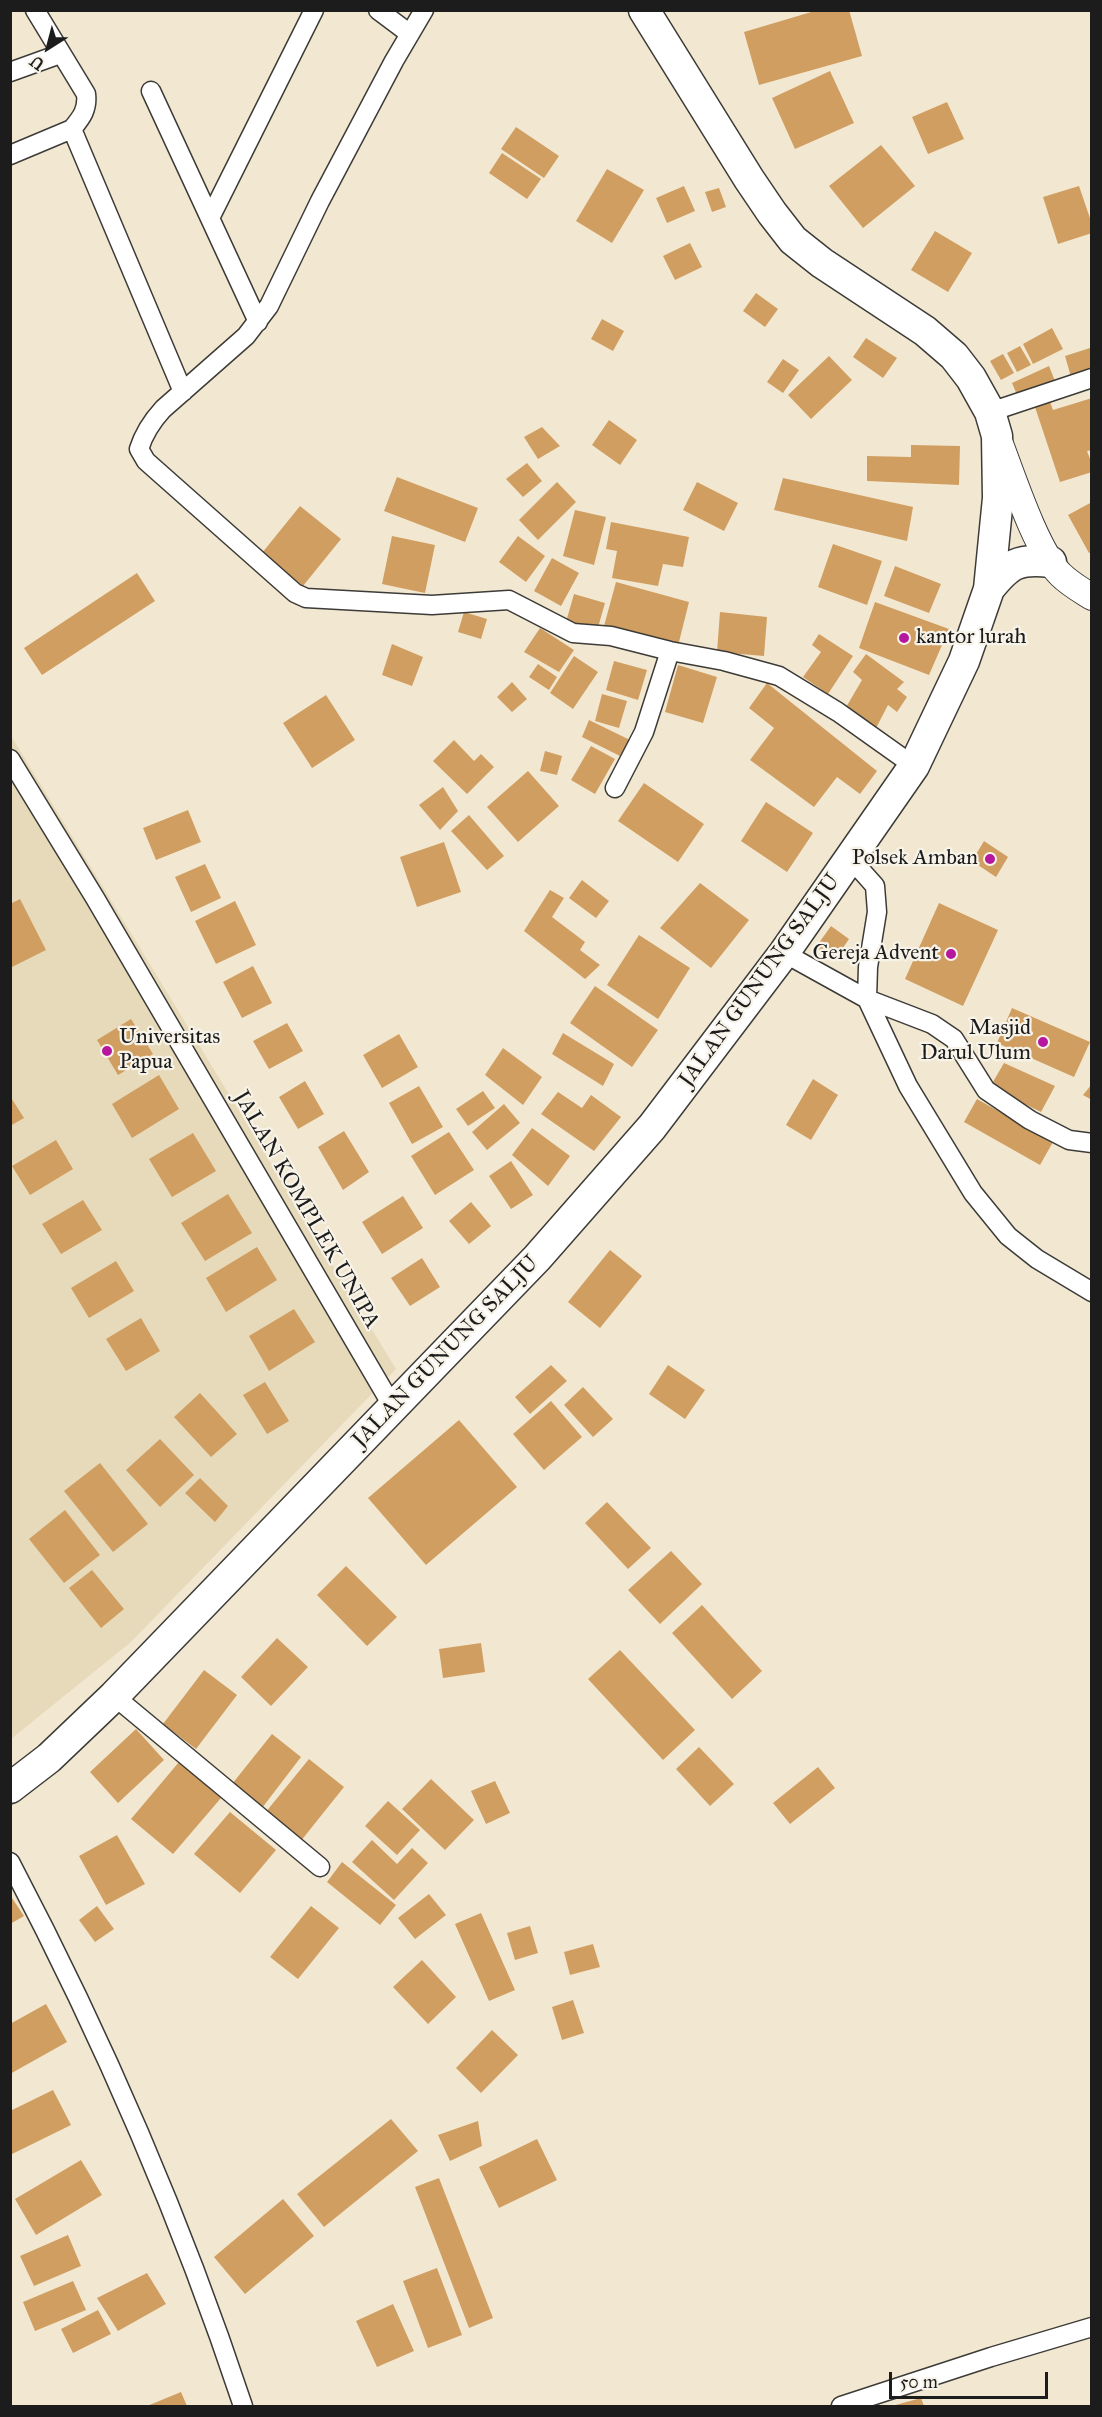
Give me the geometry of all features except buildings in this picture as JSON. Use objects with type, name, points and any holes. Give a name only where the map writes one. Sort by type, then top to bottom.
[{"type":"main road","name":"JALAN GUNUNG SALJU","points":[[10,1788],[49,1758],[114,1696],[537,1258],[652,1126],[784,953],[915,766],[964,661],[989,589],[998,498],[994,424],[971,378],[954,356],[925,331],[822,263],[793,240],[760,196],[644,10]]},
{"type":"main road","points":[[994,424],[1024,504],[1051,562],[1073,586],[1092,597]]},
{"type":"main road","points":[[989,589],[1007,568],[1015,564],[1034,560],[1051,562]]},
{"type":"street","points":[[10,155],[72,129],[82,117],[87,104],[86,94],[35,10]]},
{"type":"street","points":[[210,218],[314,10]]},
{"type":"street","points":[[378,10],[410,34]]},
{"type":"street","points":[[424,10],[320,201],[269,306],[258,322],[216,364],[152,421],[142,437],[139,449],[146,461],[295,593],[306,598],[432,605],[508,600],[573,633],[611,636],[670,651],[724,660],[779,676],[838,712],[915,766]]},
{"type":"street","points":[[10,72],[60,54]]},
{"type":"street","points":[[151,91],[258,322]]},
{"type":"street","points":[[72,129],[183,392]]},
{"type":"street","points":[[994,424],[1092,378]]},
{"type":"street","points":[[615,788],[644,732],[670,651]]},
{"type":"street","name":"JALAN KOMPLEK UNIPA","points":[[10,759],[96,898],[393,1407]]},
{"type":"street","points":[[850,858],[875,886],[877,912],[869,956],[867,999],[908,1086],[973,1193],[1008,1236],[1037,1259],[1092,1292]]},
{"type":"street","points":[[784,953],[867,999],[932,1024],[954,1040],[986,1090],[1030,1120],[1069,1140],[1092,1143]]},
{"type":"street","points":[[114,1696],[320,1867]]},
{"type":"street","points":[[10,1862],[64,1965],[186,2242],[243,2406]]},
{"type":"street","points":[[841,2406],[991,2357],[1092,2328]]},
{"type":"shaded area","name":"Universitas Papua","points":[[10,734],[396,1369],[131,1642],[11,1739]]},
{"type":"place","name":"kantor lurah","points":[[904,638]]},
{"type":"place","name":"Polsek Amban","points":[[990,859]]},
{"type":"place","name":"Gereja Advent","points":[[951,954]]},
{"type":"place","name":"Masjid Darul Ulum","points":[[1043,1042]]},
{"type":"place","name":"Universitas Papua","points":[[107,1051]]}]
